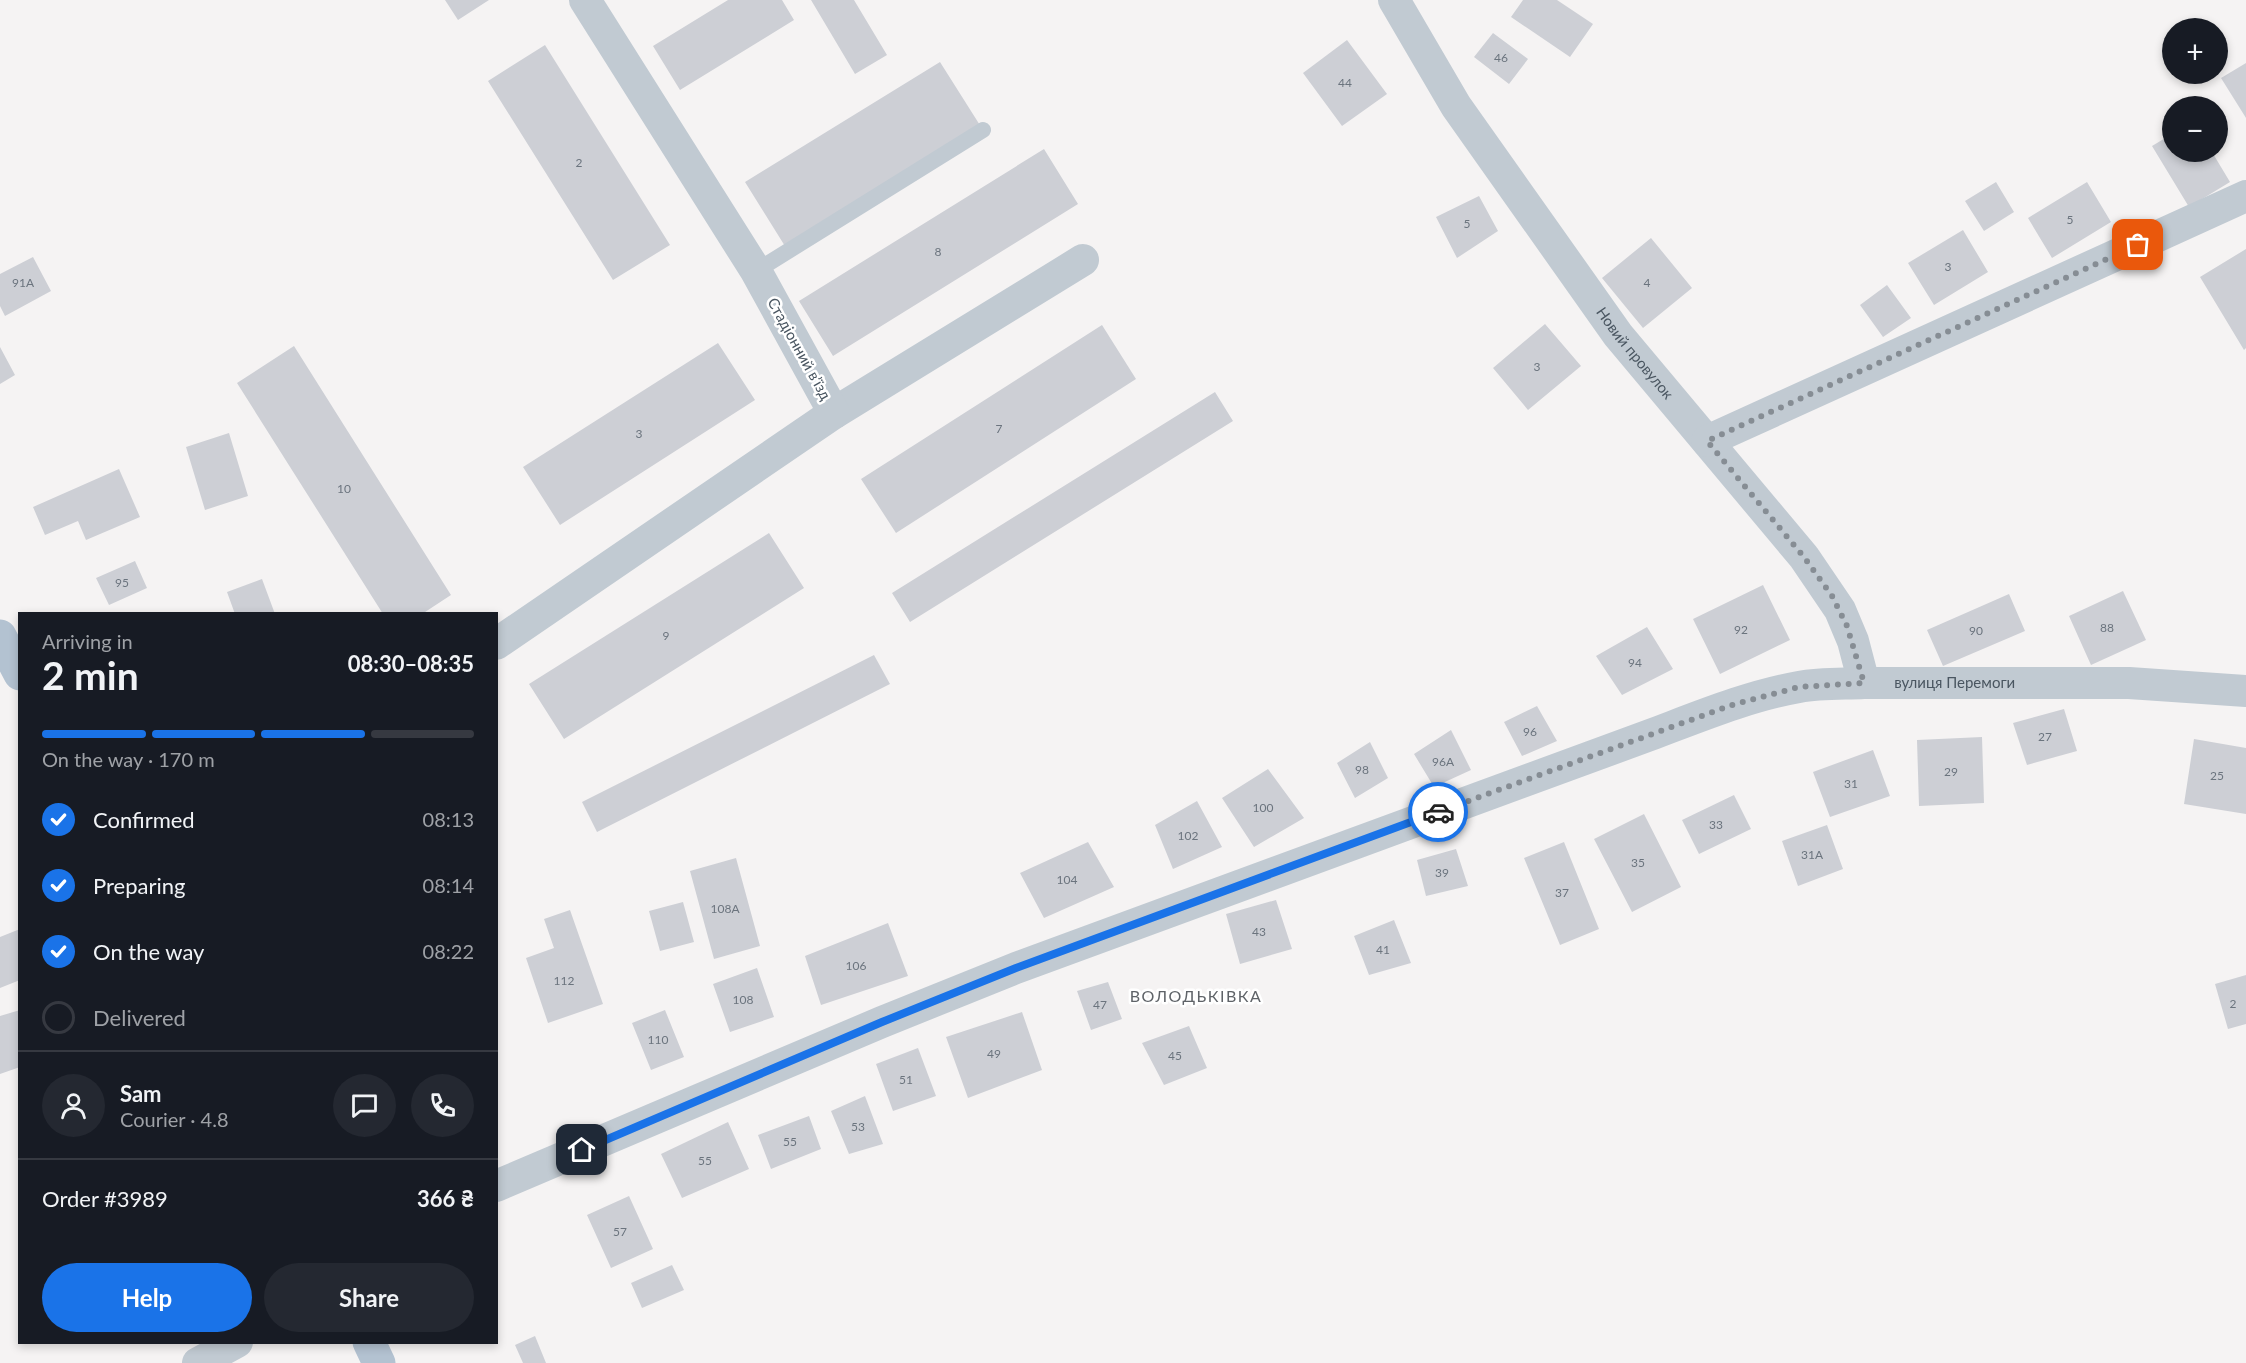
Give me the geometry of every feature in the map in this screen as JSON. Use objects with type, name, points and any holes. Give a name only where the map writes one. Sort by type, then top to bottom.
[{"type":"main road","points":[[0,636],[18,670]]},
{"type":"main road","points":[[370,1344],[379,1363]]},
{"type":"street","name":"Стадіонний в’їзд","points":[[498,643],[834,413],[756,271],[585,0]]},
{"type":"street","name":"Новий провулок","points":[[1406,6],[1456,106],[1581,284],[1618,335],[1804,557],[1832,596],[1847,626],[1864,683]]},
{"type":"street","points":[[1707,441],[2246,196]]},
{"type":"street","points":[[834,413],[1083,260]]},
{"type":"street","name":"вулиця Перемоги","points":[[498,1185],[892,1018],[1048,956],[1732,705],[1799,687],[1864,683],[2129,683],[2185,685],[2246,691]]},
{"type":"street","points":[[198,1363],[233,1344]]},
{"type":"lane","points":[[756,271],[983,130]]},
{"type":"building","points":[[445,0],[489,0],[458,20]]},
{"type":"building","points":[[728,0],[782,0],[794,20],[680,90],[653,46]]},
{"type":"building","points":[[811,0],[854,0],[887,55],[855,74]]},
{"type":"building","points":[[1523,0],[1557,0],[1593,24],[1570,57],[1511,17]]},
{"type":"building","points":[[1493,33],[1528,59],[1509,84],[1474,57]]},
{"type":"building","points":[[1347,40],[1387,94],[1342,126],[1303,73]]},
{"type":"building","points":[[545,45],[670,245],[613,280],[488,81]]},
{"type":"building","points":[[940,62],[983,130],[788,251],[745,182]]},
{"type":"building","points":[[2246,63],[2246,118],[2225,84],[2228,84],[2228,74]]},
{"type":"building","points":[[2162,140],[2162,162],[2218,162],[2230,182],[2189,207],[2152,146]]},
{"type":"building","points":[[1044,149],[1078,204],[833,356],[799,301]]},
{"type":"building","points":[[1996,182],[2014,212],[1984,231],[1965,201]]},
{"type":"building","points":[[2087,182],[2111,222],[2052,258],[2028,218]]},
{"type":"building","points":[[1479,196],[1498,231],[1457,258],[1436,217]]},
{"type":"building","points":[[1963,230],[1988,272],[1934,305],[1908,263]]},
{"type":"building","points":[[1651,238],[1692,288],[1643,328],[1602,278]]},
{"type":"building","points":[[2246,249],[2246,348],[2244,350],[2200,277]]},
{"type":"building","points":[[33,257],[51,291],[5,316],[0,306],[0,274]]},
{"type":"building","points":[[1887,285],[1911,318],[1883,337],[1860,305]]},
{"type":"building","points":[[1545,324],[1581,366],[1528,410],[1493,368]]},
{"type":"building","points":[[1102,325],[1136,379],[896,533],[861,479]]},
{"type":"building","points":[[718,343],[755,400],[560,525],[523,467]]},
{"type":"building","points":[[294,346],[451,595],[425,612],[382,612],[237,383]]},
{"type":"building","points":[[0,347],[15,375],[0,384]]},
{"type":"building","points":[[1215,392],[1233,421],[910,622],[892,593]]},
{"type":"building","points":[[229,433],[248,496],[205,510],[186,447]]},
{"type":"building","points":[[119,469],[140,517],[86,540],[78,521],[45,535],[33,507]]},
{"type":"building","points":[[769,533],[804,588],[564,739],[529,684]]},
{"type":"building","points":[[135,561],[147,588],[109,605],[96,578]]},
{"type":"building","points":[[262,579],[274,612],[234,612],[227,592]]},
{"type":"building","points":[[1763,585],[1790,640],[1720,674],[1693,619]]},
{"type":"building","points":[[2123,591],[2146,640],[2091,665],[2069,616]]},
{"type":"building","points":[[2009,594],[2025,631],[1943,666],[1927,630]]},
{"type":"building","points":[[1647,627],[1673,669],[1622,695],[1596,656]]},
{"type":"building","points":[[874,655],[890,684],[597,832],[582,802]]},
{"type":"building","points":[[1537,706],[1557,741],[1522,756],[1504,722]]},
{"type":"building","points":[[2064,709],[2077,751],[2027,765],[2013,723]]},
{"type":"building","points":[[1451,730],[1471,770],[1434,787],[1414,754]]},
{"type":"building","points":[[1982,737],[1984,803],[1919,806],[1917,740]]},
{"type":"building","points":[[2194,739],[2246,748],[2246,814],[2184,804]]},
{"type":"building","points":[[1370,742],[1388,778],[1355,798],[1337,763]]},
{"type":"building","points":[[1873,750],[1890,796],[1830,817],[1813,772]]},
{"type":"building","points":[[1268,769],[1304,818],[1254,847],[1222,798]]},
{"type":"building","points":[[1734,795],[1751,829],[1699,854],[1682,820]]},
{"type":"building","points":[[1197,801],[1222,847],[1173,869],[1155,825]]},
{"type":"building","points":[[1644,814],[1681,887],[1632,912],[1594,839]]},
{"type":"building","points":[[1827,825],[1843,869],[1798,886],[1782,841]]},
{"type":"building","points":[[1088,842],[1114,887],[1044,918],[1020,873]]},
{"type":"building","points":[[1564,842],[1599,929],[1560,945],[1524,858]]},
{"type":"building","points":[[1456,849],[1468,886],[1426,896],[1417,860]]},
{"type":"building","points":[[736,858],[760,946],[714,959],[690,871]]},
{"type":"building","points":[[1276,900],[1292,949],[1240,964],[1226,914]]},
{"type":"building","points":[[683,902],[694,942],[660,951],[649,911]]},
{"type":"building","points":[[570,910],[603,1004],[548,1023],[526,958],[554,948],[544,919]]},
{"type":"building","points":[[1394,920],[1411,963],[1369,975],[1354,936]]},
{"type":"building","points":[[888,923],[908,976],[821,1005],[805,956]]},
{"type":"building","points":[[18,930],[18,981],[0,988],[0,937]]},
{"type":"building","points":[[757,968],[774,1017],[730,1032],[713,984]]},
{"type":"building","points":[[2246,975],[2246,1024],[2228,1029],[2215,984]]},
{"type":"building","points":[[1108,982],[1122,1019],[1091,1030],[1077,991]]},
{"type":"building","points":[[665,1010],[684,1057],[651,1070],[632,1023]]},
{"type":"building","points":[[18,1011],[18,1068],[0,1074],[0,1016]]},
{"type":"building","points":[[1022,1012],[1042,1070],[968,1098],[946,1037]]},
{"type":"building","points":[[1189,1026],[1207,1068],[1164,1085],[1142,1043]]},
{"type":"building","points":[[918,1048],[936,1096],[893,1111],[876,1064]]},
{"type":"building","points":[[865,1096],[883,1144],[849,1154],[831,1111]]},
{"type":"building","points":[[809,1116],[821,1149],[771,1169],[758,1135]]},
{"type":"building","points":[[728,1122],[749,1169],[682,1198],[661,1154]]},
{"type":"building","points":[[629,1196],[653,1249],[611,1268],[587,1215]]},
{"type":"building","points":[[672,1265],[684,1290],[642,1308],[631,1283]]},
{"type":"building","points":[[535,1336],[546,1363],[523,1363],[515,1345]]},
{"type":"way so far","points":[[1438,812],[1732,705],[1799,687],[1864,683],[1847,626],[1832,596],[1804,557],[1707,441],[2138,245]]},
{"type":"district","name":"ВОЛОДЬКІВКА","points":[[1196,996]]},
{"type":"route","points":[[582,1150],[882,1022],[1016,968],[1438,812]]}]
